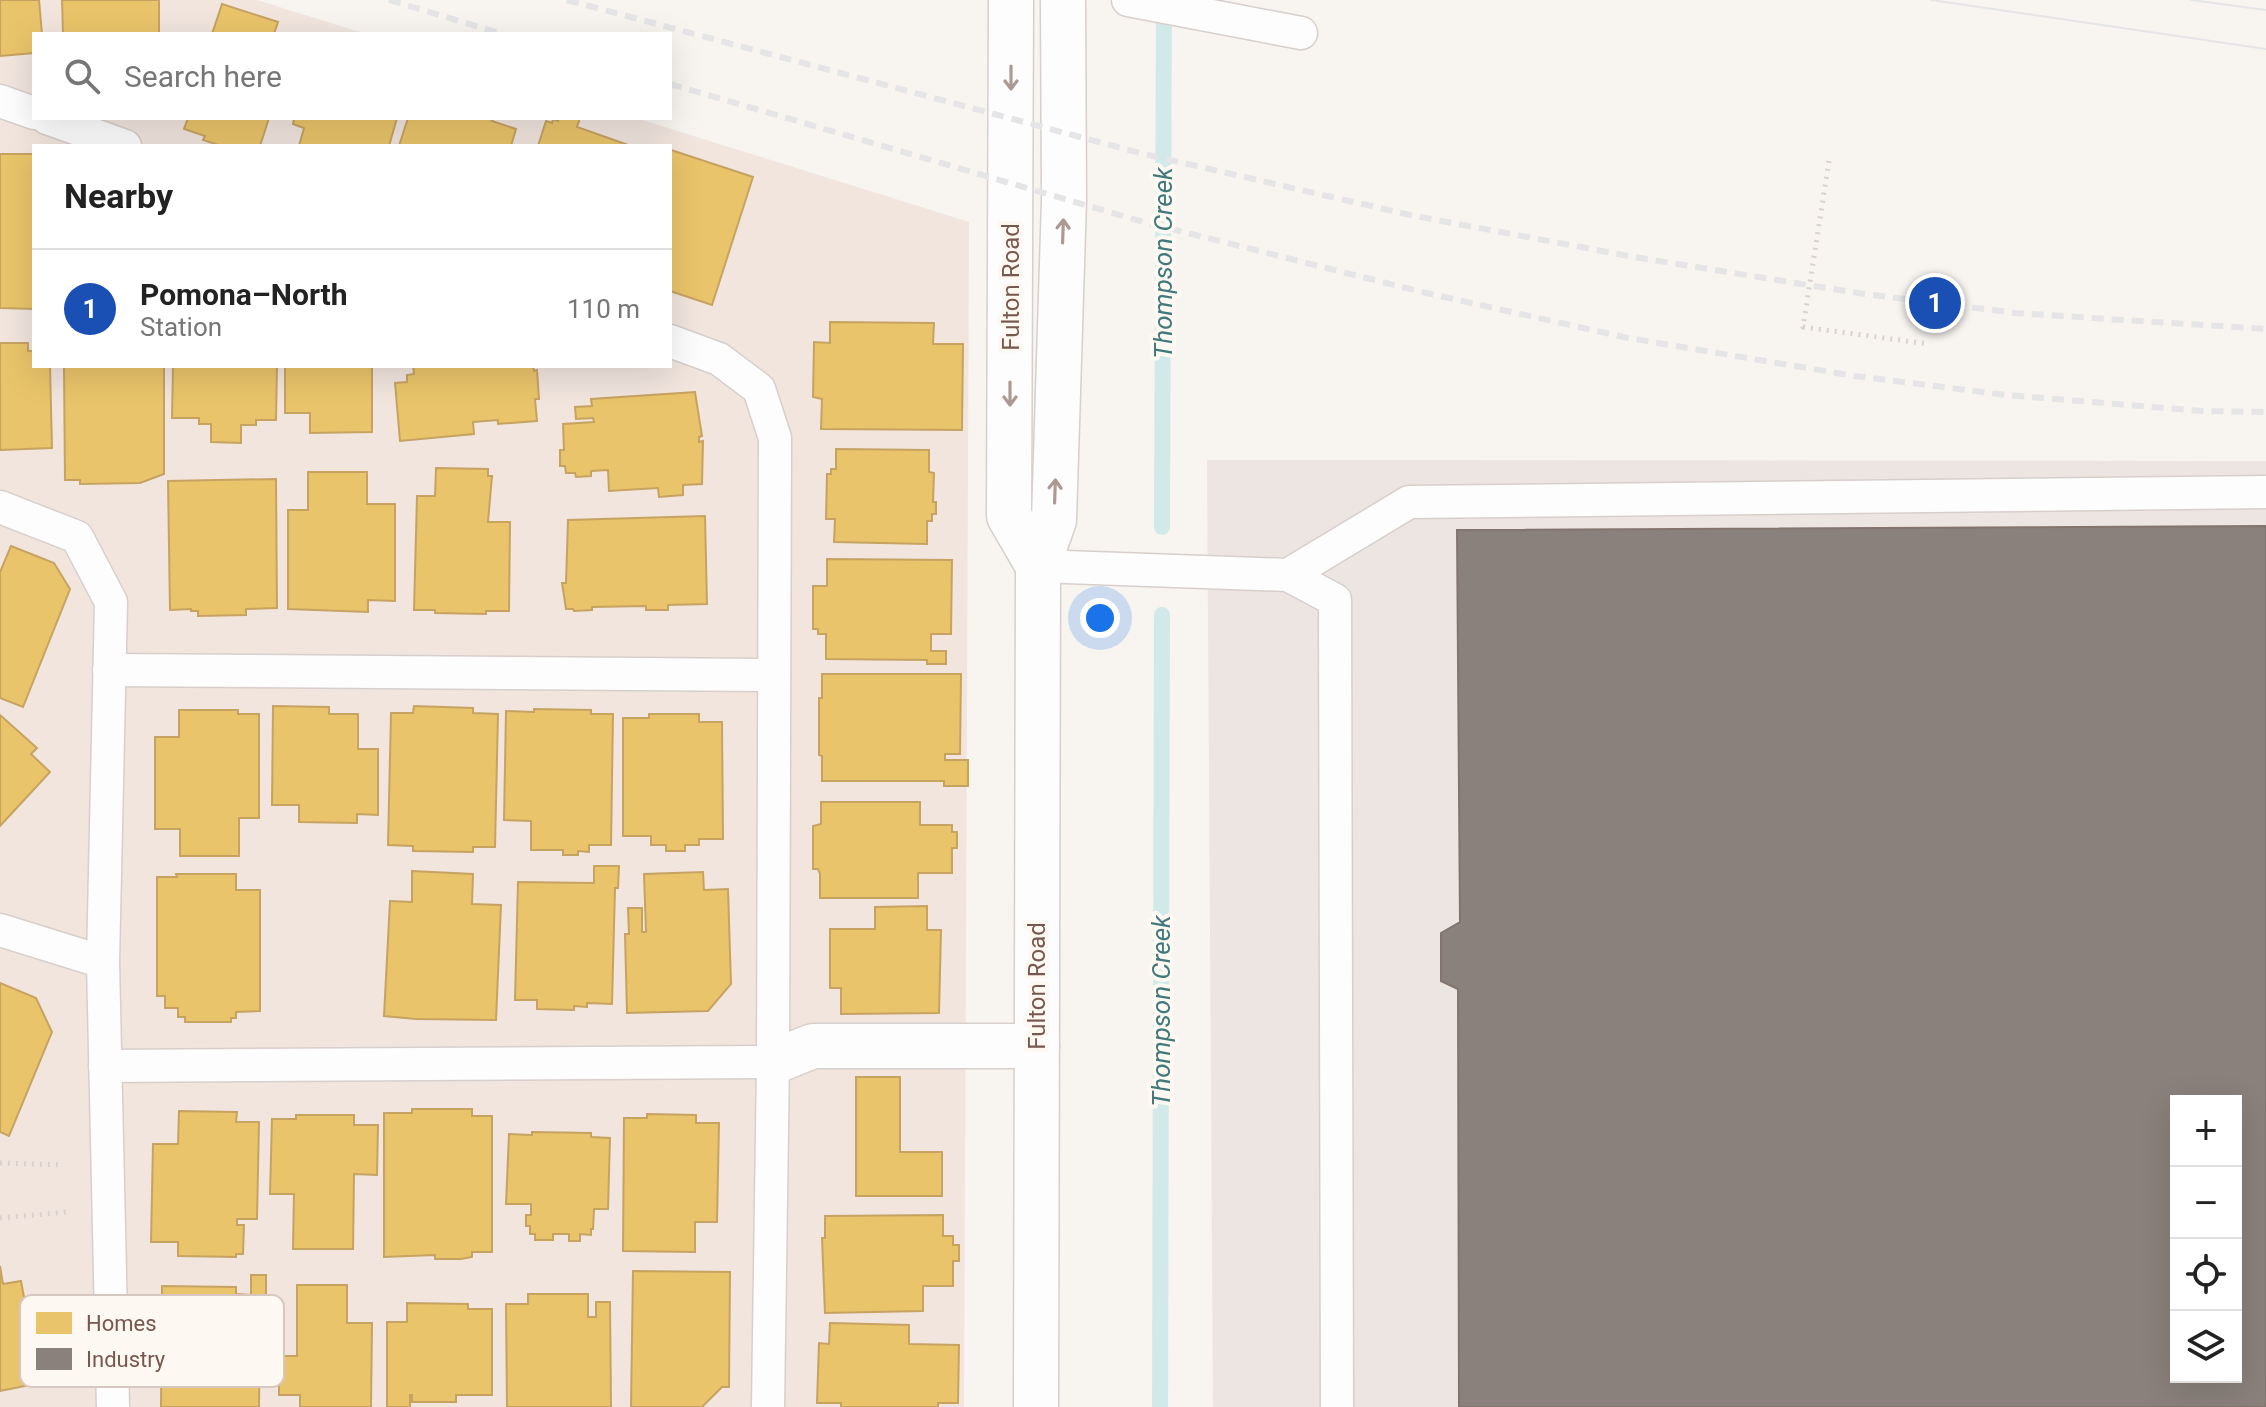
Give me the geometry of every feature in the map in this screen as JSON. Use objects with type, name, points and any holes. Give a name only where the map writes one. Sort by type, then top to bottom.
[{"type":"street","name":"Fulton Road","points":[[1011,0],[1009,516],[1038,566]]},
{"type":"street","name":"Fulton Road","points":[[1036,1407],[1038,566],[1054,520],[1064,200],[1063,0]]},
{"type":"street","points":[[773,1062],[813,1046],[1037,1046]]},
{"type":"lane","points":[[1128,0],[1301,33]]},
{"type":"lane","points":[[0,101],[32,112]]},
{"type":"lane","points":[[53,120],[119,144]]},
{"type":"lane","points":[[672,342],[719,359],[759,389],[775,438],[773,1062],[768,1407]]},
{"type":"lane","points":[[1288,575],[1409,502],[2266,492]]},
{"type":"lane","points":[[0,507],[77,537],[111,602],[103,962],[110,1295]]},
{"type":"lane","points":[[1038,566],[1288,575],[1335,600],[1337,1407]]},
{"type":"lane","points":[[109,670],[774,675]]},
{"type":"lane","points":[[0,930],[103,962]]},
{"type":"lane","points":[[105,1066],[773,1062]]},
{"type":"lane","points":[[112,1387],[113,1407]]},
{"type":"path","points":[[1829,161],[1803,327],[1929,344]]},
{"type":"path","points":[[0,1163],[107,1166]]},
{"type":"path","points":[[0,1218],[108,1210]]},
{"type":"shaded area","points":[[0,0],[257,0],[360,32],[32,32],[32,120],[642,120],[969,222],[964,1407],[0,1407]]},
{"type":"shaded area","points":[[1207,460],[2266,461],[2266,1407],[1213,1407]]},
{"type":"building: Homes","points":[[0,0],[39,0],[42,32],[32,32],[32,53],[0,56]]},
{"type":"building: Homes","points":[[62,0],[159,0],[159,32],[63,32]]},
{"type":"building: Homes","points":[[222,4],[278,22],[275,32],[213,32]]},
{"type":"building: Homes","points":[[187,120],[268,120],[261,144],[215,144],[203,140],[205,136],[184,129]]},
{"type":"building: Homes","points":[[294,120],[396,120],[390,144],[300,144],[304,128],[293,124]]},
{"type":"building: Homes","points":[[407,120],[493,120],[516,129],[512,144],[400,144]]},
{"type":"building: Homes","points":[[579,120],[577,127],[625,144],[539,144],[546,121]]},
{"type":"building: Homes","points":[[672,150],[753,177],[712,305],[672,292]]},
{"type":"building: Homes","points":[[0,154],[32,154],[32,309],[0,308]]},
{"type":"building: Homes","points":[[830,322],[934,323],[933,344],[963,344],[962,430],[821,429],[822,399],[813,397],[814,342],[830,343]]},
{"type":"building: Homes","points":[[0,343],[28,343],[28,351],[32,351],[32,368],[50,368],[52,448],[0,450]]},
{"type":"building: Homes","points":[[64,368],[164,368],[164,474],[140,483],[80,484],[80,480],[65,480]]},
{"type":"building: Homes","points":[[173,368],[277,368],[276,420],[256,420],[256,425],[241,425],[241,443],[211,442],[211,424],[199,424],[199,418],[172,418]]},
{"type":"building: Homes","points":[[285,368],[372,368],[372,432],[310,433],[310,413],[285,413]]},
{"type":"building: Homes","points":[[413,368],[533,368],[537,370],[539,399],[535,399],[537,421],[473,422],[474,434],[400,441],[395,383],[407,382],[407,375],[414,374]]},
{"type":"building: Homes","points":[[695,392],[702,436],[699,442],[703,441],[702,484],[683,485],[683,495],[659,497],[658,488],[609,491],[608,470],[591,471],[591,476],[576,477],[575,473],[566,473],[565,466],[560,466],[560,450],[564,450],[563,424],[594,422],[593,418],[576,419],[575,407],[592,406],[591,399]]},
{"type":"building: Homes","points":[[836,449],[929,450],[929,472],[934,473],[933,502],[936,502],[936,514],[932,514],[932,521],[927,521],[927,544],[834,542],[835,519],[826,519],[827,474],[831,474],[831,469],[836,469]]},
{"type":"building: Homes","points":[[436,468],[488,469],[488,476],[492,476],[488,522],[510,522],[509,611],[486,611],[486,614],[414,610],[417,496],[435,496]]},
{"type":"building: Homes","points":[[308,472],[367,472],[367,504],[395,504],[395,601],[368,600],[368,612],[288,609],[288,510],[308,510]]},
{"type":"building: Homes","points":[[276,479],[277,608],[246,609],[246,615],[198,616],[198,611],[191,609],[170,610],[168,481]]},
{"type":"building: Homes","points":[[705,516],[707,604],[668,605],[668,610],[646,610],[646,606],[566,609],[562,583],[566,583],[568,520]]},
{"type":"building: Homes","points":[[11,546],[54,563],[70,589],[23,707],[0,698],[0,572]]},
{"type":"building: Homes","points":[[827,559],[952,560],[951,634],[931,634],[931,651],[946,651],[946,664],[927,664],[927,660],[826,659],[826,634],[818,634],[818,629],[813,629],[813,586],[827,586]]},
{"type":"building: Homes","points":[[822,674],[961,674],[960,754],[945,754],[945,760],[968,760],[968,786],[944,786],[944,781],[822,781],[819,698],[822,698]]},
{"type":"building: Homes","points":[[273,706],[329,707],[329,714],[358,714],[358,749],[378,749],[378,815],[357,814],[357,823],[299,822],[299,805],[272,805]]},
{"type":"building: Homes","points":[[414,706],[473,708],[473,713],[498,714],[495,847],[473,847],[473,852],[413,851],[413,846],[388,845],[391,713],[413,713]]},
{"type":"building: Homes","points":[[534,709],[591,710],[591,714],[613,714],[611,845],[589,845],[589,852],[578,851],[578,855],[563,855],[563,850],[531,850],[531,821],[504,820],[506,711],[534,712]]},
{"type":"building: Homes","points":[[179,710],[238,710],[238,714],[259,714],[259,818],[239,818],[239,856],[180,856],[180,829],[155,829],[155,737],[179,737]]},
{"type":"building: Homes","points":[[649,714],[699,714],[699,722],[722,722],[723,839],[699,839],[699,845],[685,845],[685,851],[666,851],[666,845],[651,845],[651,836],[623,836],[623,718],[649,718]]},
{"type":"building: Homes","points":[[0,715],[37,748],[31,754],[50,772],[0,826]]},
{"type":"building: Homes","points":[[821,802],[920,802],[920,825],[952,825],[952,832],[957,832],[957,848],[952,848],[952,873],[918,873],[918,898],[820,898],[820,874],[818,869],[813,869],[813,826],[821,824]]},
{"type":"building: Homes","points":[[594,866],[619,866],[618,888],[615,888],[612,1004],[587,1003],[587,1007],[574,1006],[574,1010],[537,1009],[537,1000],[515,1000],[518,882],[594,883]]},
{"type":"building: Homes","points":[[412,871],[473,874],[472,904],[501,905],[496,1020],[384,1016],[390,901],[412,902]]},
{"type":"building: Homes","points":[[703,872],[704,890],[728,889],[731,984],[708,1011],[627,1013],[625,934],[629,934],[628,908],[642,908],[642,932],[646,932],[644,874]]},
{"type":"building: Homes","points":[[176,874],[236,874],[236,890],[260,890],[260,1011],[236,1012],[236,1018],[231,1018],[231,1022],[185,1022],[185,1017],[178,1017],[178,1008],[165,1008],[165,996],[157,996],[157,877],[177,877]]},
{"type":"building: Homes","points":[[927,906],[927,930],[941,930],[939,1013],[841,1014],[841,988],[830,988],[830,929],[875,929],[875,907]]},
{"type":"building: Homes","points":[[0,983],[36,998],[52,1032],[9,1136],[0,1132]]},
{"type":"building: Homes","points":[[856,1077],[900,1077],[900,1152],[942,1152],[942,1196],[856,1196]]},
{"type":"building: Homes","points":[[412,1109],[472,1109],[472,1116],[492,1116],[492,1252],[472,1252],[472,1257],[461,1259],[435,1259],[435,1255],[384,1257],[384,1113],[412,1113]]},
{"type":"building: Homes","points":[[179,1111],[237,1112],[236,1122],[259,1122],[257,1219],[237,1219],[237,1225],[244,1225],[243,1254],[236,1254],[236,1257],[178,1256],[178,1242],[151,1242],[153,1144],[178,1144]]},
{"type":"building: Homes","points":[[647,1114],[696,1115],[696,1123],[719,1123],[717,1222],[695,1222],[695,1252],[623,1251],[624,1118],[647,1118]]},
{"type":"building: Homes","points":[[296,1115],[354,1115],[354,1125],[378,1125],[377,1175],[354,1174],[353,1249],[293,1249],[294,1194],[270,1194],[272,1119],[296,1119]]},
{"type":"building: Homes","points":[[532,1132],[591,1133],[591,1137],[610,1138],[608,1209],[594,1209],[591,1235],[580,1234],[580,1241],[569,1241],[569,1234],[553,1234],[553,1240],[535,1240],[535,1234],[530,1234],[530,1226],[526,1226],[526,1215],[531,1215],[531,1204],[506,1204],[509,1134],[532,1135]]},
{"type":"building: Homes","points":[[943,1215],[943,1236],[953,1236],[953,1245],[959,1245],[959,1261],[953,1261],[953,1286],[923,1286],[923,1311],[825,1313],[822,1238],[825,1238],[825,1216]]},
{"type":"building: Homes","points":[[0,1266],[3,1284],[21,1281],[24,1295],[20,1295],[20,1387],[0,1391]]},
{"type":"building: Homes","points":[[633,1271],[730,1272],[729,1387],[722,1387],[702,1407],[631,1407]]},
{"type":"building: Homes","points":[[251,1275],[266,1275],[266,1295],[251,1295]]},
{"type":"building: Homes","points":[[297,1285],[347,1285],[347,1323],[372,1323],[371,1407],[300,1407],[300,1395],[279,1395],[279,1387],[284,1387],[284,1356],[297,1356]]},
{"type":"building: Homes","points":[[162,1286],[236,1287],[236,1294],[251,1295],[162,1295]]},
{"type":"building: Homes","points":[[528,1294],[588,1294],[588,1317],[596,1317],[596,1302],[610,1302],[611,1407],[507,1407],[506,1304],[528,1304]]},
{"type":"building: Homes","points":[[407,1303],[468,1304],[468,1309],[492,1309],[492,1395],[456,1395],[456,1402],[412,1402],[410,1395],[410,1407],[387,1407],[387,1322],[407,1322]]},
{"type":"building: Homes","points":[[830,1323],[909,1325],[909,1344],[959,1345],[958,1403],[938,1403],[938,1407],[841,1407],[841,1403],[817,1403],[819,1343],[829,1344]]},
{"type":"building: Homes","points":[[161,1387],[259,1387],[259,1407],[161,1407]]},
{"type":"building: Industry","points":[[2266,526],[2266,1407],[1459,1407],[1458,989],[1441,981],[1441,933],[1460,922],[1457,530]]},
{"type":"waterway","name":"Thompson Creek","points":[[1162,527],[1164,2]]},
{"type":"waterway","name":"Thompson Creek","points":[[1160,1407],[1162,615]]},
{"type":"tram line","points":[[1931,0],[2266,49]]},
{"type":"tram line","points":[[2191,0],[2266,10]]},
{"type":"railway","points":[[389,0],[496,32]]},
{"type":"railway","points":[[567,0],[1140,153],[1410,215],[1634,257],[1858,293],[2015,313],[2266,329]]},
{"type":"railway","points":[[672,85],[1140,221],[1422,292],[1628,338],[1855,376],[2006,395],[2202,411],[2266,412]]},
{"type":"place","name":"Pomona–North","points":[[1935,303]]}]
